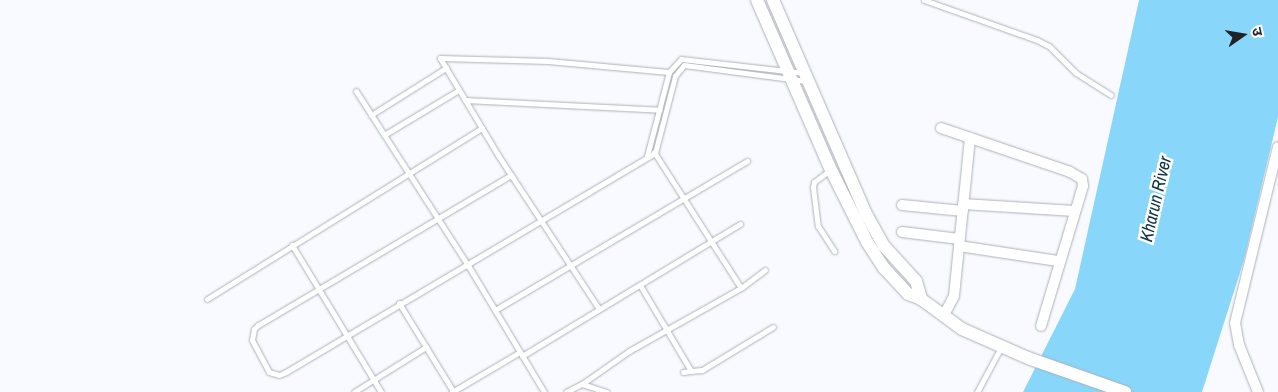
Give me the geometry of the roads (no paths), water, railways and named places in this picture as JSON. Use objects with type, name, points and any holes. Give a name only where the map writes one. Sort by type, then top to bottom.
[{"type":"street","points":[[757,0],[831,170],[867,242],[902,287],[962,329],[1028,358],[1125,392]]},
{"type":"street","points":[[773,0],[865,212],[878,234],[916,281],[921,299]]},
{"type":"street","points":[[941,128],[1078,175],[1083,186],[1058,261],[1040,326]]},
{"type":"street","points":[[944,315],[954,296],[970,138]]},
{"type":"street","points":[[1258,392],[1239,345],[1235,323],[1278,147]]},
{"type":"street","points":[[902,205],[1074,211]]},
{"type":"street","points":[[902,232],[1058,261]]},
{"type":"street","points":[[867,242],[878,234]]},
{"type":"lane","points":[[924,0],[1049,46],[1076,73],[1111,95]]},
{"type":"lane","points":[[599,309],[511,175],[440,58],[548,62],[669,72]]},
{"type":"lane","points":[[647,156],[669,72],[676,62],[686,58],[808,78]]},
{"type":"lane","points":[[655,153],[675,76],[684,65],[808,78]]},
{"type":"lane","points":[[371,115],[446,68]]},
{"type":"lane","points":[[384,135],[459,90]]},
{"type":"lane","points":[[356,91],[466,262],[544,392]]},
{"type":"lane","points":[[466,100],[660,110]]},
{"type":"lane","points":[[207,299],[482,128]]},
{"type":"lane","points":[[650,148],[741,288]]},
{"type":"lane","points":[[511,175],[254,329],[252,340],[269,372],[278,375],[286,372],[466,262],[655,153]]},
{"type":"lane","points":[[495,310],[747,160]]},
{"type":"lane","points":[[831,170],[814,182],[813,187],[818,226],[834,251]]},
{"type":"lane","points":[[399,303],[452,392],[599,309],[740,224]]},
{"type":"lane","points":[[292,245],[318,289],[349,334],[381,392]]},
{"type":"lane","points":[[566,392],[582,384],[667,330],[741,288],[765,270]]},
{"type":"lane","points":[[640,285],[691,371]]},
{"type":"lane","points":[[683,372],[702,370],[773,327]]},
{"type":"lane","points":[[977,392],[1002,347]]},
{"type":"lane","points":[[354,392],[426,348]]},
{"type":"lane","points":[[582,384],[607,392]]},
{"type":"water","name":"Kharun River","points":[[1139,0],[1278,0],[1278,117],[1244,260],[1202,392],[1023,392],[1075,289]]}]
